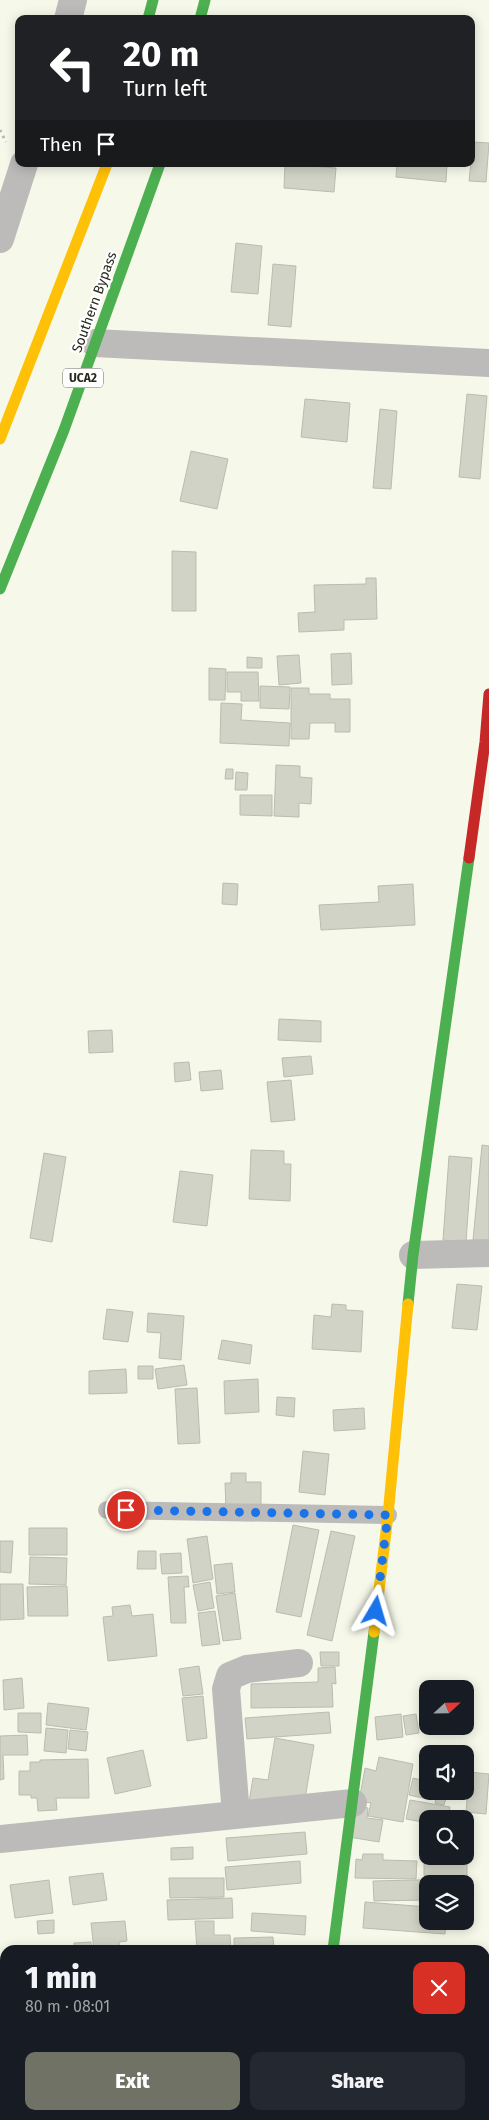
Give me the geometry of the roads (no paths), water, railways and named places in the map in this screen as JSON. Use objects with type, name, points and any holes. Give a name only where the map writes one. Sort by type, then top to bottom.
[{"type":"main road","points":[[149,15],[153,0]]},
{"type":"main road","points":[[201,15],[205,0]]},
{"type":"main road","points":[[0,439],[106,167]]},
{"type":"main road","name":"Southern Bypass","points":[[0,589],[64,430],[159,167]]},
{"type":"main road","points":[[334,1945],[388,1515],[413,1255],[485,742],[489,694]]},
{"type":"street","points":[[69,15],[73,0]]},
{"type":"street","points":[[0,239],[23,167]]},
{"type":"street","points":[[95,343],[489,363]]},
{"type":"street","points":[[413,1255],[489,1253]]},
{"type":"street","points":[[236,1815],[226,1689],[230,1676],[247,1669],[299,1663]]},
{"type":"street","points":[[0,1839],[353,1803]]},
{"type":"lane","points":[[107,1510],[388,1515]]}]
